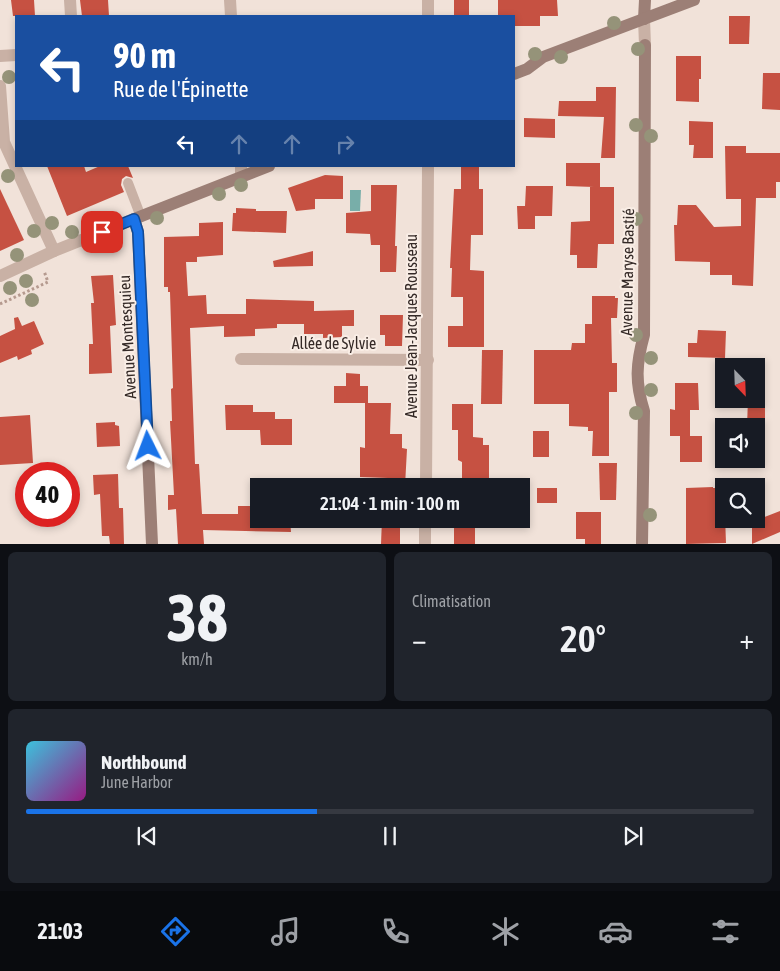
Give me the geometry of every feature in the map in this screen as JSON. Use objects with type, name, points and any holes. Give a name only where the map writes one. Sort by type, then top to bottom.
[{"type":"street","points":[[70,0],[71,15]]},
{"type":"street","points":[[230,0],[231,15]]},
{"type":"street","points":[[428,0],[428,15]]},
{"type":"street","name":"Avenue Maryse Bastié","points":[[642,544],[644,410],[637,390],[638,356],[644,335],[645,0]]},
{"type":"street","points":[[515,74],[527,69],[543,57],[694,0]]},
{"type":"street","points":[[0,56],[15,55]]},
{"type":"street","points":[[0,86],[4,142],[15,166]]},
{"type":"street","points":[[15,167],[54,251]]},
{"type":"street","points":[[0,276],[54,251],[137,218],[241,172],[264,167]]},
{"type":"street","name":"Avenue Jean-Jacques Rousseau","points":[[426,478],[428,167]]},
{"type":"street","name":"Avenue Montesquieu","points":[[137,218],[152,544]]},
{"type":"street","name":"Allée de Sylvie","points":[[241,359],[428,360]]},
{"type":"street","points":[[425,544],[426,528]]},
{"type":"lane","points":[[128,183],[137,218]]},
{"type":"path","points":[[0,304],[48,282],[39,258]]},
{"type":"water","points":[[350,190],[361,190],[360,211],[350,211]]},
{"type":"building","points":[[11,0],[34,0],[35,15],[13,16]]},
{"type":"building","points":[[80,0],[108,0],[109,15],[82,15]]},
{"type":"building","points":[[454,0],[469,0],[469,15],[454,15]]},
{"type":"building","points":[[498,0],[557,0],[558,16],[540,16],[540,26],[515,26],[515,15],[498,15]]},
{"type":"building","points":[[729,16],[750,16],[749,44],[729,44]]},
{"type":"building","points":[[676,56],[701,56],[699,102],[676,101]]},
{"type":"building","points":[[763,73],[780,73],[780,110],[762,109]]},
{"type":"building","points":[[596,87],[616,87],[615,158],[601,158],[604,117],[558,116],[559,101],[596,101]]},
{"type":"building","points":[[524,118],[555,119],[555,138],[524,137]]},
{"type":"building","points":[[689,121],[713,122],[713,158],[693,158],[694,145],[689,145]]},
{"type":"building","points":[[725,146],[746,146],[746,153],[780,153],[780,182],[776,182],[776,198],[756,198],[753,286],[732,285],[732,275],[710,275],[710,262],[675,261],[674,225],[677,225],[678,205],[696,205],[714,227],[741,226],[741,199],[726,199]]},
{"type":"building","points":[[566,163],[600,163],[600,187],[614,187],[614,244],[598,244],[597,268],[577,268],[577,255],[570,255],[571,222],[590,221],[590,187],[594,187],[566,186]]},
{"type":"building","points":[[47,167],[84,167],[86,172],[98,167],[128,167],[133,178],[126,176],[122,179],[121,185],[124,192],[67,216]]},
{"type":"building","points":[[461,167],[479,167],[479,189],[483,189],[483,235],[471,235],[470,270],[484,271],[484,347],[448,347],[448,326],[463,326],[463,297],[451,297],[452,268],[450,268],[454,189],[461,189]]},
{"type":"building","points":[[325,175],[343,176],[343,199],[315,199],[315,209],[296,211],[288,188]]},
{"type":"building","points":[[371,185],[397,185],[396,272],[380,272],[380,245],[371,245],[370,234],[346,233],[346,213],[371,211]]},
{"type":"building","points":[[526,186],[553,186],[552,216],[535,216],[535,229],[518,229],[517,206],[525,206]]},
{"type":"building","points":[[0,189],[24,240],[0,251]]},
{"type":"building","points":[[236,208],[256,209],[256,211],[287,211],[286,233],[232,231],[233,213],[236,213]]},
{"type":"building","points":[[223,222],[223,255],[197,257],[197,262],[186,262],[188,296],[206,295],[207,314],[246,314],[246,299],[314,301],[314,311],[354,310],[354,326],[342,326],[342,337],[323,338],[323,334],[304,334],[304,324],[277,324],[277,328],[255,329],[255,336],[224,337],[224,326],[190,328],[195,464],[199,464],[202,514],[238,514],[238,506],[250,506],[250,528],[291,528],[291,532],[203,530],[204,544],[178,544],[176,509],[168,510],[168,495],[174,495],[170,421],[172,421],[171,389],[173,388],[170,292],[168,292],[168,287],[164,287],[164,237],[199,236],[199,223]]},
{"type":"building","points":[[313,251],[313,266],[274,267],[273,261]]},
{"type":"building","points":[[113,275],[116,325],[110,326],[112,373],[89,374],[89,344],[93,344],[91,303],[94,303],[91,276]]},
{"type":"building","points":[[592,296],[615,296],[615,298],[618,298],[617,318],[611,318],[612,363],[617,363],[617,392],[609,392],[609,456],[592,456],[593,431],[588,431],[588,427],[569,426],[569,404],[534,404],[534,350],[571,350],[572,343],[585,343],[585,324],[592,324]]},
{"type":"building","points":[[380,315],[403,315],[402,346],[385,346],[385,335],[380,335]]},
{"type":"building","points":[[18,317],[22,326],[34,321],[44,344],[31,350],[32,354],[18,360],[17,356],[0,363],[0,336],[15,329],[14,318]]},
{"type":"building","points":[[698,330],[726,331],[725,358],[688,357],[688,343],[697,343]]},
{"type":"building","points":[[482,350],[503,350],[502,404],[481,404]]},
{"type":"building","points":[[346,373],[360,374],[360,386],[368,386],[368,403],[391,403],[390,434],[402,434],[402,448],[407,449],[405,478],[360,477],[360,447],[365,448],[365,403],[334,403],[334,386],[346,386]]},
{"type":"building","points":[[675,383],[698,383],[699,410],[690,410],[690,436],[702,436],[702,462],[680,462],[680,436],[670,436],[670,409],[675,410]]},
{"type":"building","points":[[452,404],[473,404],[473,437],[483,438],[483,445],[489,445],[489,478],[462,478],[462,462],[458,460],[458,430],[452,430]]},
{"type":"building","points":[[225,405],[253,405],[253,412],[275,412],[275,419],[292,419],[292,445],[261,445],[260,430],[226,430]]},
{"type":"building","points":[[748,408],[765,408],[765,418],[747,418]]},
{"type":"building","points":[[30,415],[33,462],[15,462],[15,464],[0,465],[0,417]]},
{"type":"building","points":[[115,422],[115,425],[119,426],[120,446],[97,447],[96,423]]},
{"type":"building","points":[[533,431],[549,431],[549,457],[533,457]]},
{"type":"building","points":[[599,463],[617,463],[616,500],[600,500]]},
{"type":"building","points":[[118,474],[119,508],[123,508],[124,544],[110,544],[109,536],[102,536],[100,494],[94,495],[93,475]]},
{"type":"building","points":[[537,488],[557,488],[557,503],[537,503]]},
{"type":"building","points":[[686,488],[715,488],[715,528],[725,528],[726,543],[686,544]]},
{"type":"building","points":[[780,511],[780,532],[752,544],[752,528],[765,528],[765,517]]},
{"type":"building","points":[[576,512],[601,512],[601,544],[585,544],[585,539],[576,539]]},
{"type":"building","points":[[382,528],[400,528],[400,544],[381,544]]},
{"type":"building","points":[[454,528],[475,528],[475,544],[454,544]]},
{"type":"route","points":[[102,232],[134,219],[138,232],[148,446]]}]
